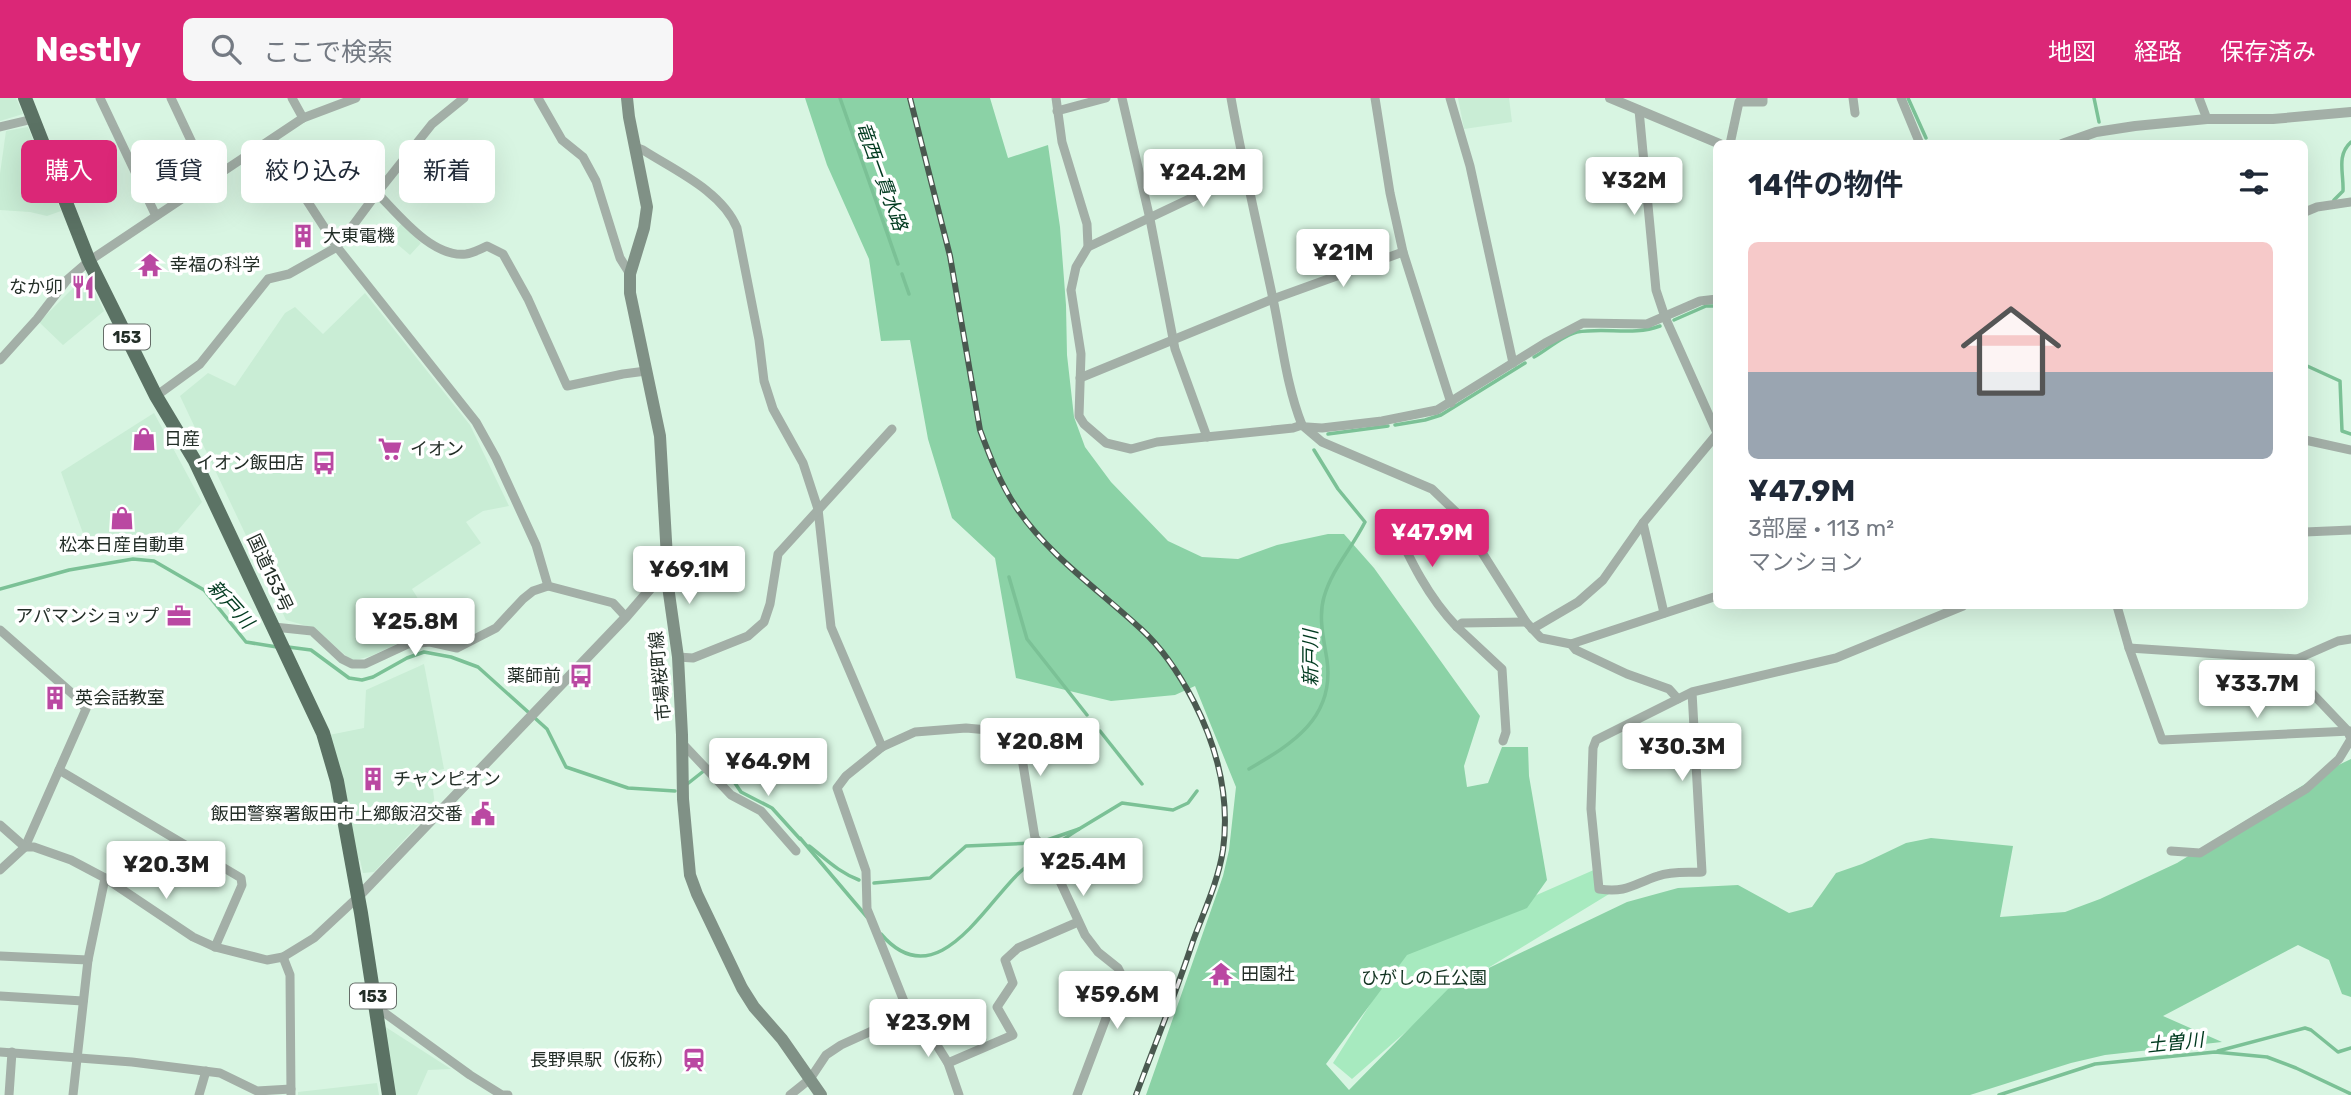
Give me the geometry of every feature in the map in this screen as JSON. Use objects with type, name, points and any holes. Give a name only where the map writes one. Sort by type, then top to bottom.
[{"type":"highway","name":"国道153号","points":[[24,98],[89,261],[156,396],[195,461],[313,708],[332,759],[358,897],[389,1095]]},
{"type":"main road","name":"市場桜町線","points":[[627,98],[647,207],[644,228],[630,274],[630,293],[660,436],[667,558],[664,565],[678,657],[683,799],[690,875],[742,988],[821,1095]]},
{"type":"street","points":[[100,98],[156,216]]},
{"type":"street","points":[[171,98],[191,140]]},
{"type":"street","points":[[292,98],[303,118]]},
{"type":"street","points":[[272,140],[303,118],[356,98]]},
{"type":"street","points":[[385,183],[432,124],[464,98]]},
{"type":"street","points":[[538,98],[562,140],[583,157],[596,181],[620,258],[630,274]]},
{"type":"street","points":[[1056,98],[1062,142],[1087,224],[1088,247],[1076,267],[1071,290],[1082,354],[1079,416],[1084,425],[1106,443],[1131,449],[1157,442],[1304,426],[1322,428],[1382,421],[1437,410],[1545,343],[1583,324],[1647,324],[1700,300],[1713,299]]},
{"type":"street","points":[[1058,111],[1106,98]]},
{"type":"street","points":[[1122,98],[1150,219],[1173,340],[1207,437]]},
{"type":"street","points":[[1231,98],[1244,173],[1293,402],[1304,426],[1322,442],[1433,489],[1457,513],[1529,626],[1541,638],[1571,644],[1713,597]]},
{"type":"street","points":[[1375,98],[1390,193],[1403,252],[1451,403]]},
{"type":"street","points":[[1450,98],[1471,170],[1513,363]]},
{"type":"street","points":[[1610,98],[1713,141]]},
{"type":"street","points":[[1731,140],[1739,102],[1763,102],[1763,98]]},
{"type":"street","points":[[1853,98],[1855,113]]},
{"type":"street","points":[[1900,98],[1918,140]]},
{"type":"street","points":[[2199,98],[2207,120]]},
{"type":"street","points":[[1639,110],[1656,290],[1665,317],[1713,425]]},
{"type":"street","points":[[2073,140],[2096,132],[2207,120],[2273,119],[2351,112]]},
{"type":"street","points":[[0,127],[33,119]]},
{"type":"street","points":[[635,147],[694,183],[722,204],[732,216],[737,228],[757,328],[764,381],[773,409],[803,463],[818,509],[831,627],[882,747]]},
{"type":"street","points":[[1088,247],[1244,173]]},
{"type":"street","points":[[385,201],[416,233],[444,252],[466,254],[487,246],[503,254],[528,299],[566,386],[646,371]]},
{"type":"street","points":[[2308,211],[2351,202]]},
{"type":"street","points":[[0,360],[37,319],[67,279],[89,261],[176,203]]},
{"type":"street","points":[[309,203],[337,247],[475,422],[496,458],[536,545],[548,586]]},
{"type":"street","points":[[156,396],[200,364],[268,279],[289,274],[337,247],[370,203]]},
{"type":"street","points":[[1080,378],[1273,299],[1403,252]]},
{"type":"street","points":[[678,657],[693,658],[748,636],[764,622],[770,604],[778,554],[892,429]]},
{"type":"street","points":[[1457,627],[1462,623],[1529,626],[1578,602],[1603,580],[1643,523],[1713,439]]},
{"type":"street","points":[[2308,441],[2351,450]]},
{"type":"street","points":[[1393,522],[1429,591],[1457,627],[1502,669],[1506,732],[1503,741]]},
{"type":"street","points":[[1643,523],[1664,613]]},
{"type":"street","points":[[2308,532],[2351,530]]},
{"type":"street","points":[[0,825],[25,847],[34,847],[71,860],[105,878],[193,937],[215,947],[267,960],[283,957],[314,938],[358,897],[626,617],[657,581],[664,565]]},
{"type":"street","points":[[276,631],[312,631],[342,659],[352,664],[365,664],[408,644],[430,642],[457,648],[496,628],[523,599],[533,591],[548,586],[612,603],[626,617]]},
{"type":"street","points":[[1692,692],[1702,872],[1658,876],[1637,886],[1614,891],[1599,889],[1591,810],[1593,748],[1596,740],[1692,692],[1836,658],[1957,609]]},
{"type":"street","points":[[2118,609],[2162,740],[2349,730]]},
{"type":"street","points":[[0,630],[75,696],[86,709],[25,847],[0,870]]},
{"type":"street","points":[[2129,648],[2297,659],[2337,641],[2351,639]]},
{"type":"street","points":[[1571,644],[1576,650],[1627,674],[1669,689],[1678,699]]},
{"type":"street","points":[[2171,851],[2200,853],[2306,789],[2339,759],[2351,739],[2349,730],[2309,690],[2297,659]]},
{"type":"street","points":[[959,1095],[948,1063],[923,1023],[909,1014],[867,909],[866,871],[837,788],[846,776],[882,747],[915,732],[966,728],[1010,732],[1020,746],[1038,843],[1045,849],[1077,922],[1098,952],[1118,968],[1122,976],[1077,1095]]},
{"type":"street","points":[[682,743],[731,795],[761,811],[796,851]]},
{"type":"street","points":[[59,770],[241,878],[242,885],[215,947]]},
{"type":"street","points":[[73,1095],[88,960],[105,878]]},
{"type":"street","points":[[948,1063],[1013,1035],[997,1007],[1013,984],[1005,960],[1018,948],[1077,922]]},
{"type":"street","points":[[0,956],[88,960]]},
{"type":"street","points":[[0,1052],[220,1073],[257,1091],[291,1092],[290,975],[283,957]]},
{"type":"street","points":[[0,996],[83,1001]]},
{"type":"street","points":[[375,1006],[470,1075],[502,1095],[508,1095]]},
{"type":"street","points":[[790,1095],[810,1079],[826,1055],[909,1014]]},
{"type":"street","points":[[9,1095],[12,1052]]},
{"type":"street","points":[[199,1095],[206,1072]]},
{"type":"shaded area","points":[[0,98],[16,98],[23,114],[0,121]]},
{"type":"shaded area","points":[[1458,98],[1509,98],[1512,122],[1464,129]]},
{"type":"shaded area","points":[[28,127],[33,140],[21,140],[21,203],[58,203],[61,211],[47,216],[0,210],[0,174],[6,131]]},
{"type":"shaded area","points":[[401,224],[421,243],[410,255],[390,238]]},
{"type":"shaded area","points":[[89,280],[104,311],[63,345],[39,322],[77,284]]},
{"type":"shaded area","points":[[365,293],[470,425],[509,506],[483,511],[466,522],[481,543],[412,589],[435,626],[371,656],[352,661],[314,628],[286,620],[180,396],[208,373],[235,386],[285,313],[295,307],[323,334]]},
{"type":"shaded area","name":"松本日産自動車","points":[[154,413],[202,502],[162,549],[129,545],[89,550],[61,472]]},
{"type":"shaded area","points":[[424,664],[444,769],[431,772],[435,807],[374,872],[363,873],[360,860],[356,860],[329,735],[364,728],[366,690]]},
{"type":"shaded area","points":[[384,1026],[451,1069],[428,1070],[417,1095],[393,1095]]},
{"type":"shaded area","points":[[377,1083],[379,1095],[298,1095],[298,1092]]},
{"type":"green space","points":[[805,98],[990,98],[1008,158],[1048,145],[1060,227],[1067,355],[1074,417],[1085,447],[1111,482],[1168,541],[1202,557],[1238,559],[1277,545],[1328,534],[1344,534],[1374,568],[1480,716],[1464,766],[1467,787],[1488,783],[1502,747],[1528,747],[1529,776],[1547,880],[1527,908],[1407,955],[1326,1064],[1349,1090],[1451,986],[1627,902],[1678,888],[1738,885],[1789,913],[1812,907],[1836,873],[1906,843],[1931,838],[2013,846],[2000,917],[2065,912],[2100,899],[2177,863],[2328,770],[2351,759],[2351,997],[2342,994],[2329,960],[2298,945],[2163,1016],[2222,1042],[2105,1055],[1970,1095],[1146,1095],[1223,876],[1229,850],[1236,787],[1195,686],[1175,695],[1111,701],[1016,678],[995,558],[952,518],[928,439],[910,340],[881,341],[869,259],[827,165]]},
{"type":"green space","name":"ひがしの丘公園","points":[[1596,869],[1599,889],[1614,891],[1457,987],[1352,1079],[1333,1063],[1402,954]]},
{"type":"waterway","name":"竜西一貫水路","points":[[840,98],[898,264]]},
{"type":"waterway","points":[[1908,98],[1926,138]]},
{"type":"waterway","points":[[2094,98],[2099,122]]},
{"type":"waterway","points":[[2334,200],[2343,191],[2342,159],[2351,142]]},
{"type":"waterway","name":"竜西一貫水路","points":[[902,274],[909,294]]},
{"type":"waterway","points":[[1674,320],[1706,306],[1713,306]]},
{"type":"waterway","points":[[1534,357],[1577,332],[1630,331],[1660,326]]},
{"type":"waterway","points":[[1395,425],[1441,415],[1525,363]]},
{"type":"waterway","points":[[2308,366],[2340,381],[2342,431],[2351,434]]},
{"type":"waterway","points":[[1328,434],[1388,426]]},
{"type":"waterway","name":"新戸川","points":[[1249,769],[1295,739],[1317,713],[1328,680],[1322,620],[1324,597],[1332,577],[1365,522],[1338,489],[1314,450]]},
{"type":"waterway","name":"新戸川","points":[[0,589],[69,570],[133,559],[154,561],[204,590],[246,642],[277,647]]},
{"type":"waterway","name":"竜西一貫水路","points":[[1009,577],[1027,639],[1087,715]]},
{"type":"waterway","name":"新戸川","points":[[288,647],[311,650],[349,678],[362,680],[424,652],[451,657],[478,667],[547,729],[566,767],[628,788],[675,791]]},
{"type":"waterway","name":"竜西一貫水路","points":[[1100,731],[1142,784]]},
{"type":"waterway","name":"新戸川","points":[[686,785],[710,766],[718,764],[724,767],[741,792],[772,808],[800,839]]},
{"type":"waterway","name":"新戸川","points":[[874,883],[930,878],[966,846],[1047,840],[1079,829],[1122,803],[1173,810],[1188,803],[1197,791]]},
{"type":"waterway","points":[[881,934],[901,951],[920,956],[939,952],[973,925],[1018,874],[1079,829]]},
{"type":"waterway","points":[[800,838],[867,917]]},
{"type":"waterway","name":"新戸川","points":[[809,846],[838,869],[859,880]]},
{"type":"waterway","points":[[2218,1051],[2305,1028],[2338,1052],[2351,1048]]},
{"type":"waterway","name":"土曽川","points":[[1999,1095],[2095,1064],[2215,1052],[2267,1057],[2351,1094]]},
{"type":"railway","points":[[910,98],[950,256],[980,430],[996,470],[1016,507],[1043,541],[1141,629],[1171,663],[1202,719],[1220,773],[1225,831],[1218,874],[1136,1095]]},
{"type":"place","name":"大東電機","points":[[303,236]]},
{"type":"place","name":"幸福の科学","points":[[150,265]]},
{"type":"place","name":"なか卯","points":[[83,287]]},
{"type":"place","name":"日産","points":[[144,439]]},
{"type":"place","name":"イオン","points":[[390,449]]},
{"type":"place","name":"イオン飯田店","points":[[324,463]]},
{"type":"place","name":"松本日産自動車","points":[[122,518]]},
{"type":"place","name":"アパマンショップ","points":[[179,616]]},
{"type":"place","name":"薬師前","points":[[581,676]]},
{"type":"place","name":"英会話教室","points":[[55,698]]},
{"type":"place","name":"チャンピオン","points":[[373,779]]},
{"type":"place","name":"飯田警察署飯田市上郷飯沼交番","points":[[483,814]]},
{"type":"place","name":"田園社","points":[[1221,974]]},
{"type":"place","name":"長野県駅（仮称）","points":[[694,1060]]}]
